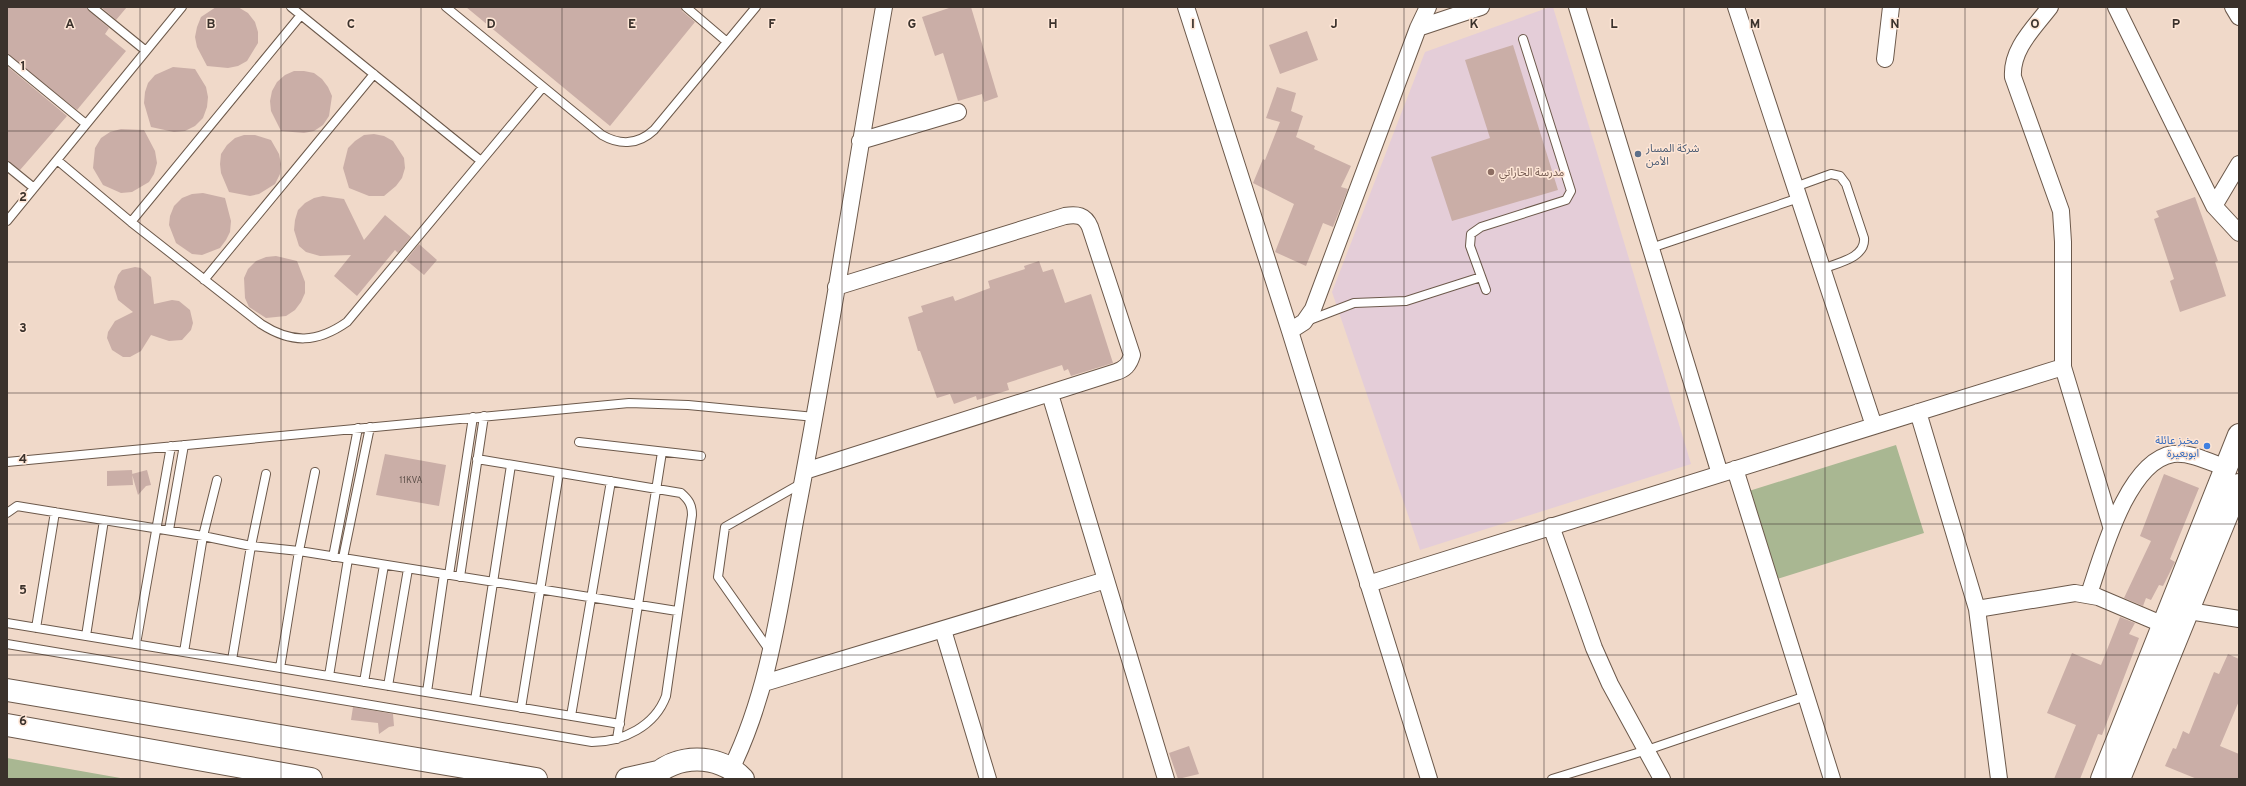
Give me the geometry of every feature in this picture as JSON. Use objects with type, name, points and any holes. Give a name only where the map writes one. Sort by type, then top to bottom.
[{"type":"street","points":[[627,779],[655,776],[671,764],[694,760],[717,762],[737,774],[764,683],[804,477],[884,7]]},
{"type":"street","points":[[1186,7],[1290,331],[1429,779]]},
{"type":"street","points":[[1290,331],[1304,322],[1313,309],[1418,28],[1428,7]]},
{"type":"street","points":[[1418,28],[1481,7]]},
{"type":"street","points":[[1576,7],[1720,474]]},
{"type":"street","points":[[1736,7],[1874,426]]},
{"type":"street","points":[[1884,59],[1891,7]]},
{"type":"street","points":[[2050,7],[2019,48],[2012,67],[2016,87],[2061,211],[2064,242],[2063,367],[2111,526]]},
{"type":"street","points":[[2116,7],[2214,206],[2239,233]]},
{"type":"street","points":[[2233,7],[2239,17]]},
{"type":"street","points":[[860,141],[958,112]]},
{"type":"street","points":[[2214,206],[2239,164]]},
{"type":"street","points":[[804,477],[1123,370],[1129,364],[1132,355],[1090,227],[1087,220],[1080,216],[1065,216],[836,287]]},
{"type":"street","points":[[1368,584],[2063,367]]},
{"type":"street","points":[[1050,394],[1166,779]]},
{"type":"street","points":[[1918,412],[1977,609],[1999,779]]},
{"type":"street","points":[[2102,779],[2239,435]]},
{"type":"street","points":[[2089,594],[2111,526],[2149,464],[2161,457],[2174,454],[2188,455],[2226,468]]},
{"type":"street","points":[[1735,469],[1832,779]]},
{"type":"street","points":[[2119,779],[2189,611],[2239,485]]},
{"type":"street","points":[[1551,526],[1597,656],[1626,717],[1647,750],[1662,779]]},
{"type":"street","points":[[764,683],[1106,580]]},
{"type":"street","points":[[1977,609],[2060,594],[2089,594],[2164,625]]},
{"type":"street","points":[[2189,611],[2239,619]]},
{"type":"street","points":[[943,630],[988,779]]},
{"type":"street","points":[[7,690],[536,779]]},
{"type":"street","points":[[7,725],[311,779]]},
{"type":"lane","points":[[92,7],[146,51]]},
{"type":"lane","points":[[7,221],[182,7]]},
{"type":"lane","points":[[291,7],[481,161]]},
{"type":"lane","points":[[446,7],[602,135],[617,142],[633,142],[648,135],[654,130],[756,7]]},
{"type":"lane","points":[[686,7],[727,42]]},
{"type":"lane","points":[[131,222],[301,15]]},
{"type":"lane","points":[[1486,290],[1469,240],[1475,229],[1566,200],[1571,191],[1523,40]]},
{"type":"lane","points":[[7,59],[86,124]]},
{"type":"lane","points":[[204,280],[374,74]]},
{"type":"lane","points":[[57,160],[131,222],[204,280],[274,332],[289,337],[304,339],[320,337],[334,331],[347,322],[357,311],[543,87]]},
{"type":"lane","points":[[7,166],[34,188]]},
{"type":"lane","points":[[1651,248],[1797,192],[1831,174],[1840,176],[1846,184],[1865,243],[1860,252],[1822,269]]},
{"type":"lane","points":[[1304,322],[1354,304],[1406,301],[1481,277]]},
{"type":"lane","points":[[7,462],[600,405],[659,403],[815,417]]},
{"type":"lane","points":[[460,577],[484,416]]},
{"type":"lane","points":[[427,692],[473,417]]},
{"type":"lane","points":[[329,676],[345,558],[370,427]]},
{"type":"lane","points":[[333,556],[358,428]]},
{"type":"lane","points":[[579,442],[701,456]]},
{"type":"lane","points":[[169,530],[184,445]]},
{"type":"lane","points":[[136,644],[171,446]]},
{"type":"lane","points":[[617,739],[662,452]]},
{"type":"lane","points":[[7,644],[592,742],[607,742],[617,739],[651,720],[662,705],[666,696],[692,507],[688,498],[681,493],[477,459]]},
{"type":"lane","points":[[475,700],[511,465]]},
{"type":"lane","points":[[280,668],[299,551],[316,472]]},
{"type":"lane","points":[[521,708],[558,473]]},
{"type":"lane","points":[[232,660],[251,546],[266,474]]},
{"type":"lane","points":[[770,651],[718,577],[725,527],[804,477]]},
{"type":"lane","points":[[184,652],[203,536],[216,480]]},
{"type":"lane","points":[[572,716],[611,482]]},
{"type":"lane","points":[[7,513],[17,506],[169,530],[251,546],[333,556],[677,612]]},
{"type":"lane","points":[[36,628],[55,512]]},
{"type":"lane","points":[[86,636],[104,520]]},
{"type":"lane","points":[[364,682],[384,565]]},
{"type":"lane","points":[[388,686],[408,568]]},
{"type":"lane","points":[[7,623],[620,724]]},
{"type":"lane","points":[[1552,779],[1647,750],[1806,696]]},
{"type":"shaded area","name":"مدرسة الحاراتي","points":[[1553,7],[1691,464],[1420,550],[1332,292],[1425,52]]},
{"type":"green space","points":[[1896,445],[1924,533],[1777,579],[1749,491]]},
{"type":"green space","points":[[7,758],[126,779],[7,779]]},
{"type":"building","points":[[7,7],[87,7],[89,11],[109,28],[105,34],[126,51],[77,110],[7,54]]},
{"type":"building","points":[[101,7],[127,7],[116,20]]},
{"type":"building","points":[[216,7],[238,7],[248,13],[255,22],[258,32],[258,43],[247,61],[238,66],[228,68],[207,66],[197,47],[195,37],[201,17]]},
{"type":"building","points":[[466,7],[681,7],[682,11],[695,22],[610,126]]},
{"type":"building","points":[[952,7],[971,7],[998,97],[984,102],[982,94],[958,101],[943,53],[935,56],[922,17]]},
{"type":"building","points":[[1307,31],[1318,60],[1280,74],[1269,45]]},
{"type":"building","points":[[1513,45],[1558,190],[1452,221],[1431,157],[1490,138],[1465,60]]},
{"type":"building","points":[[7,66],[67,116],[20,170],[7,161]]},
{"type":"building","points":[[173,67],[195,69],[206,87],[208,97],[207,107],[203,118],[195,126],[185,131],[174,132],[151,127],[144,103],[148,83],[155,75]]},
{"type":"building","points":[[294,71],[314,73],[322,79],[332,96],[329,116],[323,125],[314,131],[304,133],[281,131],[271,111],[270,101],[272,91],[277,82],[285,75]]},
{"type":"building","points":[[1277,87],[1296,93],[1291,111],[1303,116],[1296,137],[1315,146],[1314,149],[1351,166],[1341,187],[1348,189],[1333,227],[1323,223],[1306,266],[1275,252],[1294,204],[1253,183],[1263,159],[1265,160],[1280,122],[1266,118]]},
{"type":"building","points":[[121,129],[144,130],[155,151],[157,163],[154,174],[149,182],[132,192],[121,193],[103,185],[93,168],[95,148],[101,138],[110,132]]},
{"type":"building","points":[[374,134],[384,136],[393,141],[404,158],[405,168],[402,178],[396,186],[384,196],[369,196],[349,188],[343,168],[348,148],[364,135]]},
{"type":"building","points":[[244,135],[255,135],[271,140],[279,154],[281,164],[280,174],[275,184],[259,194],[250,196],[229,192],[221,173],[220,164],[221,154],[227,145],[235,138]]},
{"type":"building","points":[[203,193],[225,198],[231,221],[230,232],[220,248],[202,255],[192,254],[176,243],[169,225],[170,216],[174,206],[182,198],[192,194]]},
{"type":"building","points":[[323,196],[344,199],[364,240],[385,215],[411,237],[398,253],[395,250],[357,296],[334,276],[351,255],[320,256],[306,252],[299,246],[294,230],[298,210],[305,203],[314,198]]},
{"type":"building","points":[[2195,197],[2218,261],[2215,262],[2226,296],[2180,312],[2170,281],[2174,279],[2154,219],[2159,217],[2156,211]]},
{"type":"building","points":[[419,244],[437,260],[424,275],[406,260]]},
{"type":"building","points":[[276,256],[297,261],[305,282],[305,293],[295,310],[286,316],[266,318],[249,307],[245,298],[244,278],[248,269],[256,261],[266,257]]},
{"type":"building","points":[[1039,261],[1043,272],[1053,269],[1065,303],[1091,294],[1113,363],[1071,376],[1068,369],[1064,371],[1062,365],[1007,383],[1009,390],[977,400],[976,396],[954,404],[950,394],[937,398],[920,351],[918,351],[908,317],[923,312],[921,306],[953,296],[955,301],[990,288],[988,281],[1025,269],[1024,266]]},
{"type":"building","points":[[135,267],[141,268],[151,277],[154,304],[172,300],[179,301],[190,310],[193,323],[191,330],[182,340],[169,341],[151,335],[141,351],[130,357],[123,357],[112,350],[107,338],[108,332],[115,321],[133,312],[118,300],[114,287],[118,275],[122,270]]},
{"type":"building","points":[[385,454],[446,465],[439,506],[376,495]]},
{"type":"building","points":[[132,470],[133,485],[107,486],[107,471]]},
{"type":"building","points":[[147,470],[151,485],[146,486],[138,495],[132,474]]},
{"type":"building","points":[[2164,474],[2199,488],[2170,559],[2175,562],[2163,586],[2159,585],[2151,600],[2146,598],[2143,606],[2124,598],[2151,541],[2140,536]]},
{"type":"building","points":[[2120,617],[2135,623],[2129,634],[2139,638],[2102,735],[2098,734],[2080,779],[2054,779],[2076,725],[2047,713],[2072,653],[2101,665]]},
{"type":"building","points":[[2228,654],[2239,659],[2239,701],[2220,746],[2239,754],[2239,779],[2197,779],[2165,766],[2173,748],[2176,749],[2183,731],[2189,734],[2214,672],[2219,674]]},
{"type":"building","points":[[353,707],[393,714],[394,726],[389,727],[379,734],[378,723],[351,720]]},
{"type":"building","points":[[1189,746],[1199,774],[1178,779],[1169,753]]},
{"type":"place","name":"شركة المسار الأمن","points":[[1638,154]]},
{"type":"place","name":"مدرسة الحاراتي","points":[[1491,172]]},
{"type":"place","name":"مخبز عائلة ابوبعيرة","points":[[2207,446]]}]
